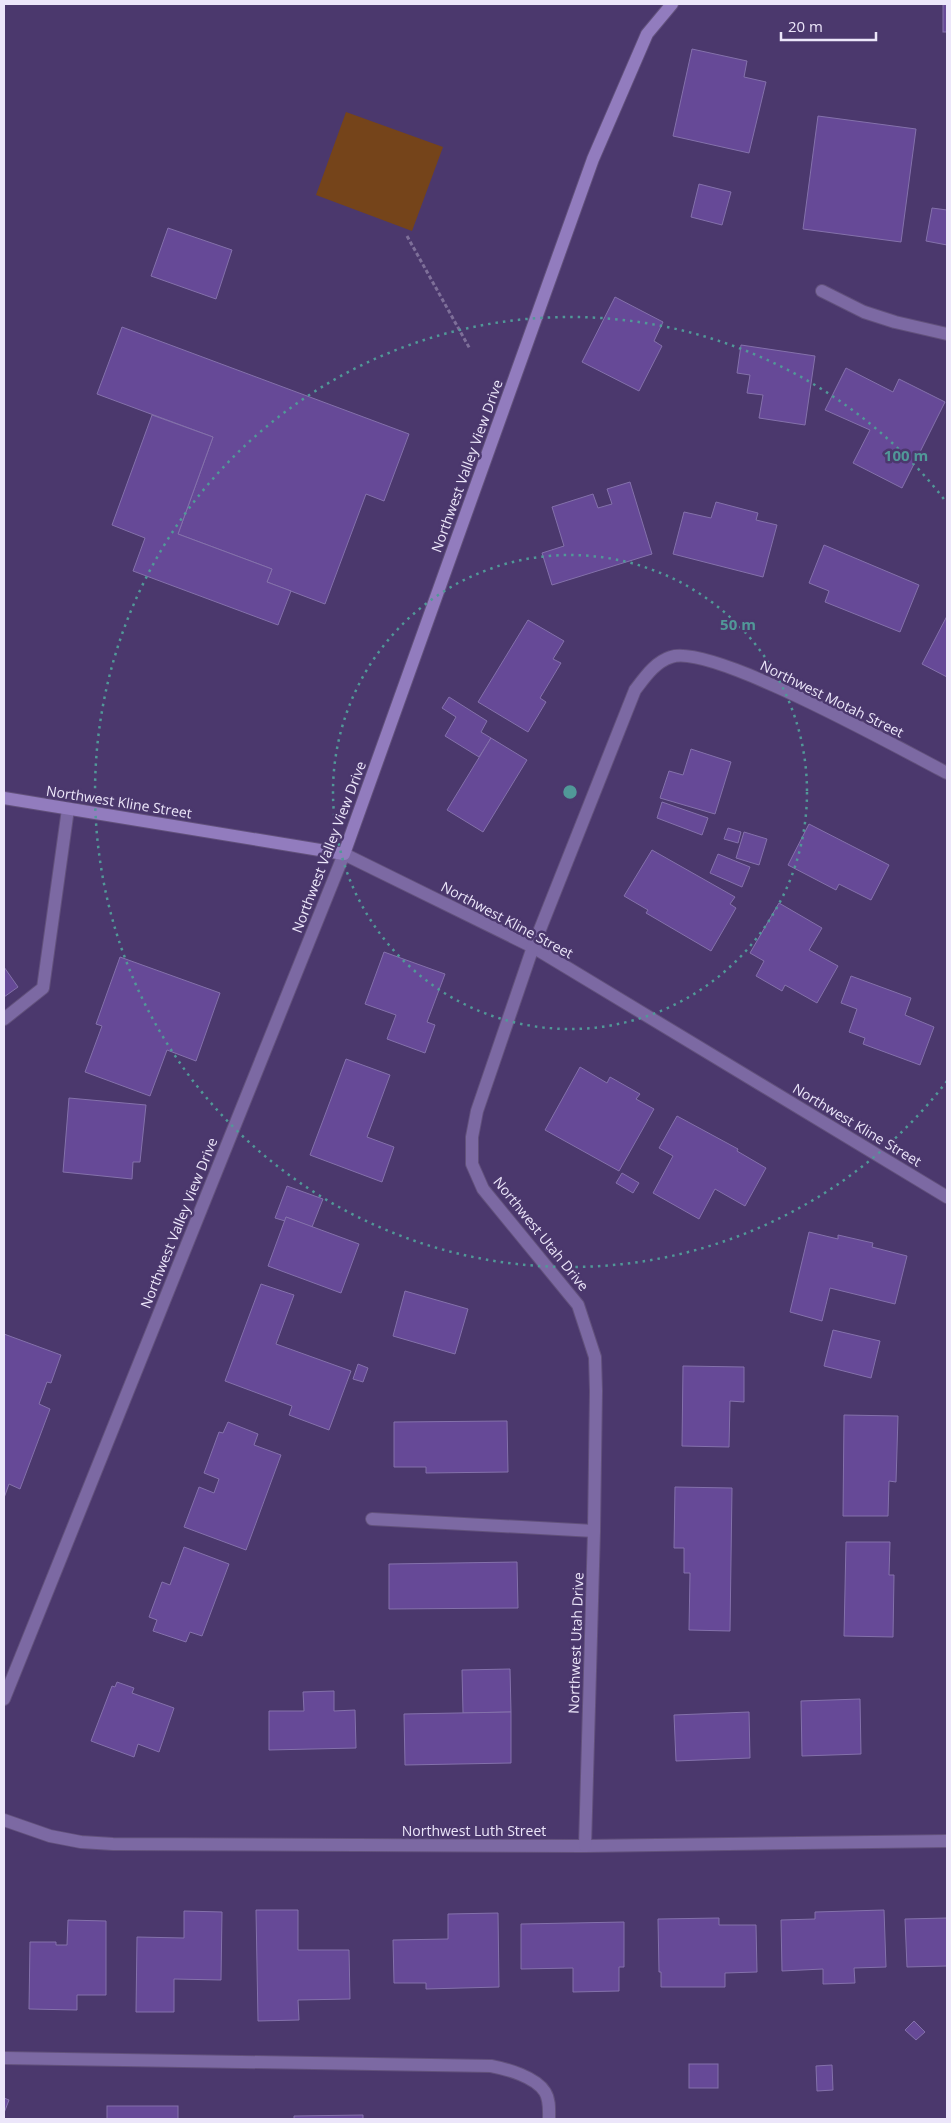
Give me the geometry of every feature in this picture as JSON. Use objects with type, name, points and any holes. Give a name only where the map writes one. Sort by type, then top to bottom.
[{"type":"street","name":"Northwest Valley View Drive","points":[[4,1699],[344,854],[592,159],[647,34],[672,4]]},
{"type":"street","points":[[822,291],[864,312],[894,322],[947,334]]},
{"type":"street","name":"Northwest Motah Street","points":[[672,656],[694,657],[713,661],[790,692],[947,773]]},
{"type":"street","name":"Northwest Utah Drive","points":[[585,1846],[594,1531],[596,1391],[594,1357],[578,1305],[564,1285],[483,1189],[472,1164],[472,1137],[478,1111],[533,947],[635,690],[653,668],[672,656]]},
{"type":"street","name":"Northwest Kline Street","points":[[4,798],[344,854],[533,947],[947,1197]]},
{"type":"street","points":[[4,1019],[43,988],[68,809]]},
{"type":"street","points":[[372,1519],[594,1531]]},
{"type":"street","name":"Northwest Luth Street","points":[[4,1820],[50,1836],[81,1842],[112,1844],[585,1846],[947,1841]]},
{"type":"street","points":[[4,2058],[491,2066],[508,2069],[534,2082],[545,2091],[549,2106],[549,2119]]},
{"type":"path","points":[[407,236],[470,349]]},
{"type":"shaded area","points":[[346,112],[443,147],[412,231],[316,195]]},
{"type":"building","points":[[943,4],[947,4],[947,32],[943,32]]},
{"type":"building","points":[[692,49],[747,61],[744,77],[766,82],[749,153],[673,136]]},
{"type":"building","points":[[818,116],[916,129],[901,242],[803,229]]},
{"type":"building","points":[[699,184],[731,192],[722,225],[691,217]]},
{"type":"building","points":[[932,208],[947,210],[947,245],[926,241]]},
{"type":"building","points":[[168,228],[232,250],[216,299],[151,276]]},
{"type":"building","points":[[615,297],[663,322],[654,341],[662,346],[639,391],[582,362]]},
{"type":"building","points":[[122,327],[409,434],[384,501],[366,494],[325,604],[267,582],[272,569],[178,534],[213,437],[97,394]]},
{"type":"building","points":[[741,345],[815,356],[805,425],[759,418],[763,395],[747,393],[750,375],[737,373]]},
{"type":"building","points":[[846,368],[893,392],[899,379],[945,402],[902,488],[853,463],[870,430],[825,410]]},
{"type":"building","points":[[152,415],[213,437],[178,534],[272,569],[267,582],[291,591],[278,625],[133,571],[145,538],[112,525]]},
{"type":"building","points":[[630,482],[652,554],[552,585],[542,553],[564,546],[552,507],[593,494],[598,508],[612,504],[607,489]]},
{"type":"building","points":[[716,502],[758,513],[756,520],[777,525],[763,577],[673,554],[684,512],[711,518]]},
{"type":"building","points":[[824,545],[919,585],[900,632],[825,602],[829,591],[809,583]]},
{"type":"building","points":[[947,616],[947,677],[922,664]]},
{"type":"building","points":[[528,620],[564,641],[553,659],[561,663],[540,698],[546,702],[528,732],[478,702]]},
{"type":"building","points":[[449,697],[487,721],[481,732],[491,738],[479,757],[445,736],[456,717],[442,708]]},
{"type":"building","points":[[491,738],[527,760],[483,832],[447,810]]},
{"type":"building","points":[[691,749],[731,762],[715,814],[660,798],[669,771],[683,775]]},
{"type":"building","points":[[662,802],[708,818],[702,835],[657,818]]},
{"type":"building","points":[[809,824],[889,865],[871,900],[839,884],[836,890],[788,865]]},
{"type":"building","points":[[728,828],[741,832],[738,843],[724,839]]},
{"type":"building","points":[[744,832],[767,839],[759,865],[736,858]]},
{"type":"building","points":[[652,850],[735,897],[730,904],[736,908],[711,951],[646,913],[648,910],[624,896]]},
{"type":"building","points":[[718,854],[750,867],[742,887],[710,873]]},
{"type":"building","points":[[779,903],[822,928],[809,950],[838,966],[817,1003],[785,985],[782,991],[756,976],[764,961],[750,953]]},
{"type":"building","points":[[384,952],[445,974],[427,1022],[435,1025],[425,1053],[387,1039],[396,1015],[365,1004]]},
{"type":"building","points":[[120,957],[220,993],[196,1061],[167,1050],[150,1096],[85,1072],[102,1026],[96,1024]]},
{"type":"building","points":[[4,967],[18,987],[4,997]]},
{"type":"building","points":[[851,976],[911,998],[905,1015],[934,1027],[920,1065],[863,1044],[865,1038],[849,1032],[857,1009],[841,1003]]},
{"type":"building","points":[[346,1059],[390,1075],[367,1137],[394,1147],[382,1182],[310,1155]]},
{"type":"building","points":[[580,1067],[607,1083],[610,1077],[640,1094],[636,1099],[654,1109],[619,1171],[545,1130]]},
{"type":"building","points":[[69,1098],[146,1105],[140,1162],[133,1162],[132,1179],[63,1172]]},
{"type":"building","points":[[677,1116],[738,1149],[737,1151],[766,1168],[745,1206],[715,1189],[699,1219],[653,1193],[673,1156],[659,1148]]},
{"type":"building","points":[[622,1173],[639,1183],[633,1193],[616,1183]]},
{"type":"building","points":[[287,1186],[323,1199],[312,1227],[286,1217],[285,1221],[275,1218]]},
{"type":"building","points":[[286,1217],[359,1244],[341,1293],[268,1266]]},
{"type":"building","points":[[809,1232],[838,1239],[838,1235],[873,1243],[872,1247],[907,1256],[895,1304],[830,1288],[822,1321],[790,1312]]},
{"type":"building","points":[[261,1284],[294,1295],[276,1344],[351,1371],[329,1430],[289,1415],[292,1406],[225,1381]]},
{"type":"building","points":[[405,1291],[468,1309],[455,1354],[393,1336]]},
{"type":"building","points":[[833,1330],[880,1341],[871,1378],[824,1366]]},
{"type":"building","points":[[4,1334],[61,1355],[51,1383],[47,1382],[39,1404],[50,1409],[20,1489],[9,1484],[4,1498]]},
{"type":"building","points":[[358,1364],[368,1368],[363,1382],[353,1379]]},
{"type":"building","points":[[683,1366],[744,1367],[744,1402],[730,1401],[729,1447],[682,1446]]},
{"type":"building","points":[[844,1415],[898,1416],[896,1482],[889,1481],[888,1516],[843,1516]]},
{"type":"building","points":[[507,1421],[508,1472],[426,1473],[426,1467],[394,1467],[394,1422]]},
{"type":"building","points":[[228,1422],[258,1434],[254,1445],[281,1455],[246,1550],[184,1527],[199,1487],[214,1493],[219,1479],[204,1473],[219,1432],[223,1433]]},
{"type":"building","points":[[675,1487],[732,1488],[730,1631],[689,1630],[690,1573],[684,1573],[684,1548],[674,1548]]},
{"type":"building","points":[[846,1542],[890,1542],[889,1575],[894,1575],[893,1637],[844,1636]]},
{"type":"building","points":[[184,1547],[229,1564],[202,1636],[190,1632],[186,1642],[153,1631],[157,1620],[149,1617],[162,1582],[170,1585]]},
{"type":"building","points":[[517,1562],[518,1608],[389,1609],[389,1564]]},
{"type":"building","points":[[510,1669],[511,1712],[463,1713],[462,1670]]},
{"type":"building","points":[[117,1682],[134,1688],[132,1693],[174,1708],[159,1752],[138,1744],[134,1757],[91,1741],[112,1686],[115,1687]]},
{"type":"building","points":[[334,1691],[334,1711],[355,1710],[356,1748],[269,1750],[269,1711],[304,1711],[303,1692]]},
{"type":"building","points":[[860,1699],[861,1754],[802,1756],[801,1701]]},
{"type":"building","points":[[511,1712],[511,1763],[405,1765],[404,1714]]},
{"type":"building","points":[[749,1712],[750,1758],[676,1761],[674,1715]]},
{"type":"building","points":[[256,1910],[298,1910],[298,1950],[349,1950],[350,1999],[298,2000],[299,2020],[258,2021]]},
{"type":"building","points":[[884,1910],[886,1967],[854,1968],[855,1983],[823,1984],[823,1969],[782,1971],[781,1920],[815,1919],[815,1912]]},
{"type":"building","points":[[184,1911],[222,1912],[221,1980],[174,1979],[174,2012],[136,2012],[137,1937],[184,1938]]},
{"type":"building","points":[[498,1913],[499,1987],[426,1989],[426,1983],[394,1983],[393,1940],[448,1939],[448,1914]]},
{"type":"building","points":[[719,1918],[719,1925],[756,1925],[757,1972],[725,1973],[725,1987],[661,1987],[658,1919]]},
{"type":"building","points":[[947,1918],[947,1966],[907,1967],[905,1919]]},
{"type":"building","points":[[68,1920],[106,1921],[106,1995],[77,1995],[77,2010],[29,2009],[30,1942],[56,1942],[56,1945],[67,1945]]},
{"type":"building","points":[[624,1922],[624,1967],[619,1967],[619,1991],[573,1992],[573,1968],[521,1969],[521,1924]]},
{"type":"building","points":[[914,2021],[925,2032],[916,2040],[905,2030]]},
{"type":"building","points":[[689,2064],[718,2064],[718,2088],[689,2088]]},
{"type":"building","points":[[832,2065],[833,2090],[817,2091],[816,2066]]},
{"type":"building","points":[[4,2098],[9,2100],[4,2113]]},
{"type":"building","points":[[107,2106],[178,2106],[178,2119],[107,2119]]},
{"type":"building","points":[[363,2115],[363,2119],[294,2119],[294,2116]]}]
